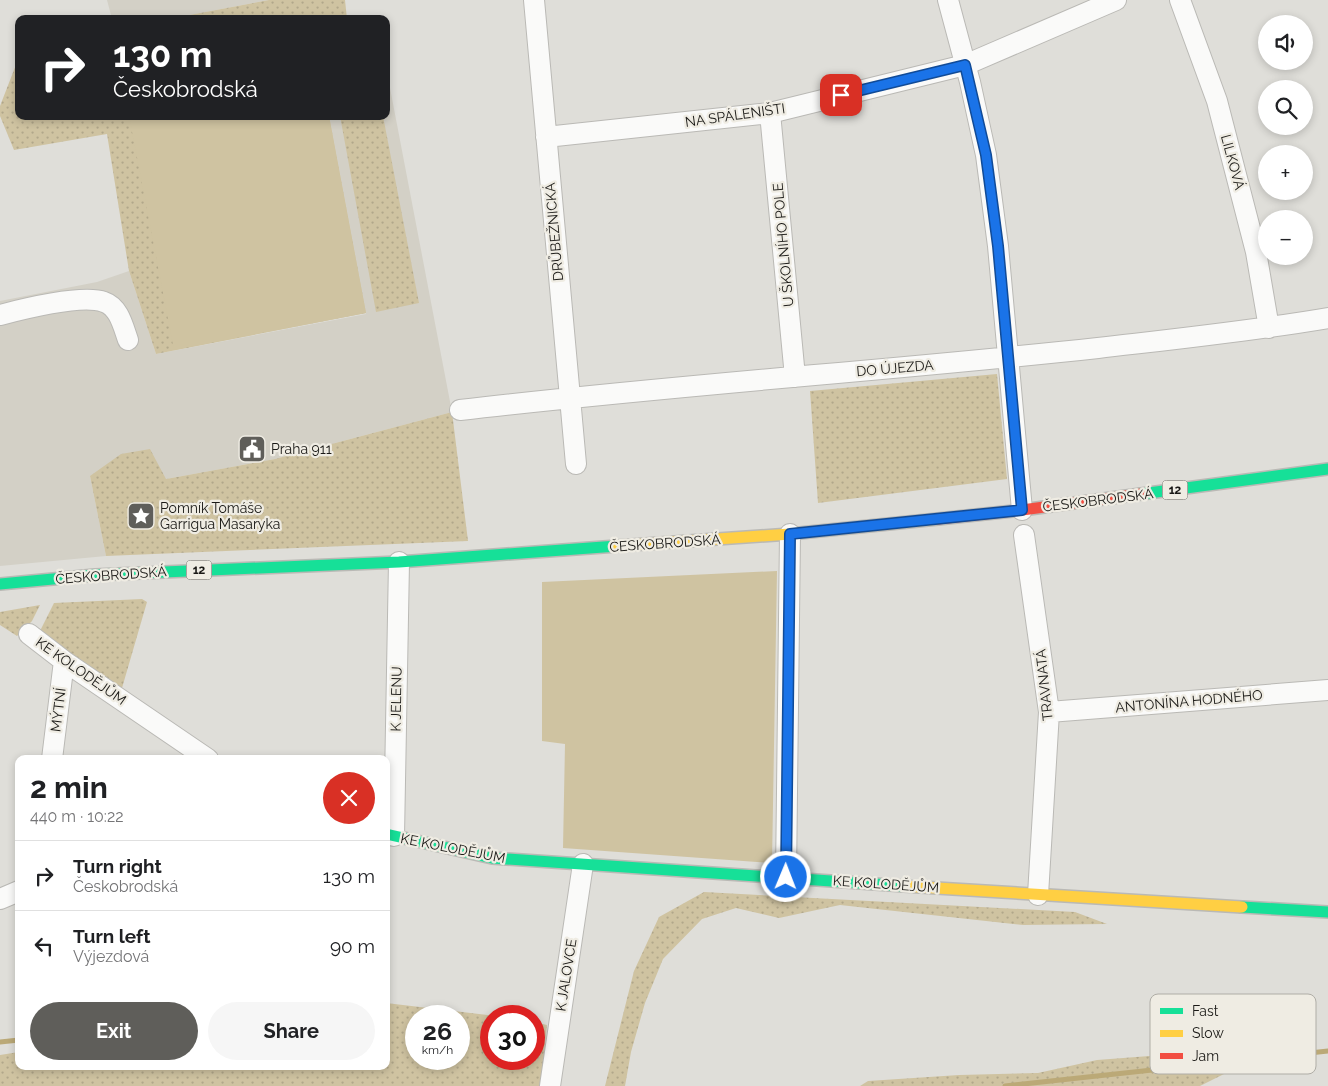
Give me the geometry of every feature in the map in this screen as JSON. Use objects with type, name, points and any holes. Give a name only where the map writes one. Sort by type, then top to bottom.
[{"type":"main road","name":"ČESKOBRODSKÁ","points":[[0,584],[94,575],[398,562],[790,534],[1022,510],[1328,469]]},
{"type":"main road","name":"KE KOLODĚJŮM","points":[[390,835],[492,858],[1038,895],[1328,912]]},
{"type":"street","name":"DRŮBEŽNICKÁ","points":[[534,0],[576,464]]},
{"type":"street","points":[[948,0],[986,155],[998,246],[1022,510]]},
{"type":"street","name":"NA SPÁLENIŠTI","points":[[546,137],[770,113],[965,65],[1116,0]]},
{"type":"street","name":"LILKOVÁ","points":[[1180,0],[1217,101],[1256,252],[1270,328]]},
{"type":"street","name":"U ŠKOLNÍHO POLE","points":[[770,113],[795,377]]},
{"type":"street","points":[[0,315],[19,310],[88,299],[105,302],[120,317],[128,340]]},
{"type":"street","name":"DO ÚJEZDA","points":[[460,410],[570,398],[1007,358],[1270,328],[1328,318]]},
{"type":"street","points":[[786,877],[790,534]]},
{"type":"street","name":"TRAVNATÁ","points":[[1024,536],[1049,712],[1038,895]]},
{"type":"street","name":"K JELENU","points":[[390,835],[398,562]]},
{"type":"street","name":"KE KOLODĚJŮM","points":[[28,634],[64,661],[202,755]]},
{"type":"street","name":"MÝTNÍ","points":[[52,755],[64,661]]},
{"type":"street","name":"ANTONÍNA HODNÉHO","points":[[1049,712],[1328,690]]},
{"type":"street","name":"K JALOVCE","points":[[550,1086],[583,864]]},
{"type":"street","points":[[0,899],[15,893]]},
{"type":"shaded area","points":[[107,0],[269,0],[189,15],[111,15]]},
{"type":"shaded area","points":[[269,0],[345,0],[347,15],[189,15]]},
{"type":"shaded area","points":[[15,67],[15,120],[330,120],[366,313],[156,354],[129,271],[107,134],[14,150],[0,116],[0,106]]},
{"type":"shaded area","points":[[390,88],[452,412],[275,459],[166,479],[90,476],[106,556],[0,566],[0,301],[97,282],[129,271],[156,354],[366,314],[330,120],[390,120]]},
{"type":"shaded area","points":[[130,120],[330,120],[366,313],[174,350]]},
{"type":"shaded area","points":[[341,120],[384,120],[419,303],[376,312]]},
{"type":"shaded area","points":[[997,374],[1007,479],[818,503],[810,391]]},
{"type":"shaded area","points":[[452,412],[468,541],[106,556],[90,476],[121,454],[150,449],[166,479],[275,459]]},
{"type":"shaded area","points":[[777,571],[772,863],[563,848],[565,744],[542,741],[542,582]]},
{"type":"shaded area","points":[[142,599],[147,602],[122,688],[39,633],[54,603]]},
{"type":"shaded area","points":[[40,605],[32,621],[17,636],[0,625],[0,612]]},
{"type":"shaded area","points":[[704,892],[1075,912],[1107,924],[1023,925],[840,905],[779,918],[736,908],[702,919],[663,959],[645,1003],[631,1052],[625,1086],[605,1086],[634,971],[659,917]]},
{"type":"shaded area","points":[[390,1003],[405,1005],[405,1070],[470,1070],[470,1013],[480,1014],[480,1070],[543,1070],[541,1086],[0,1086],[0,1055],[15,1053],[15,1070],[390,1070]]},
{"type":"shaded area","points":[[545,1025],[547,1025],[545,1045]]},
{"type":"shaded area","points":[[1150,1056],[1150,1074],[1224,1074],[1200,1086],[860,1086],[868,1081],[959,1075],[1038,1073],[1097,1060]]},
{"type":"waterway","points":[[0,1042],[15,1040]]},
{"type":"waterway","points":[[1316,1052],[1328,1051]]},
{"type":"waterway","points":[[1005,1086],[1150,1070]]},
{"type":"traffic: fast","points":[[1141,494],[1328,469]]},
{"type":"traffic: fast","points":[[0,584],[95,575],[399,562],[617,546]]},
{"type":"traffic: fast","points":[[390,835],[492,858],[904,886]]},
{"type":"traffic: fast","points":[[1242,907],[1328,912]]},
{"type":"traffic: slow","points":[[617,546],[790,534],[938,519]]},
{"type":"traffic: slow","points":[[904,886],[1242,907]]},
{"type":"traffic: jam","points":[[938,519],[1141,494]]},
{"type":"place","name":"Praha 911","points":[[252,449]]},
{"type":"place","name":"Pomník Tomáše Garrigua Masaryka","points":[[141,516]]},
{"type":"route","points":[[786,877],[790,534],[1022,510],[998,246],[986,155],[965,65],[841,95]]}]
